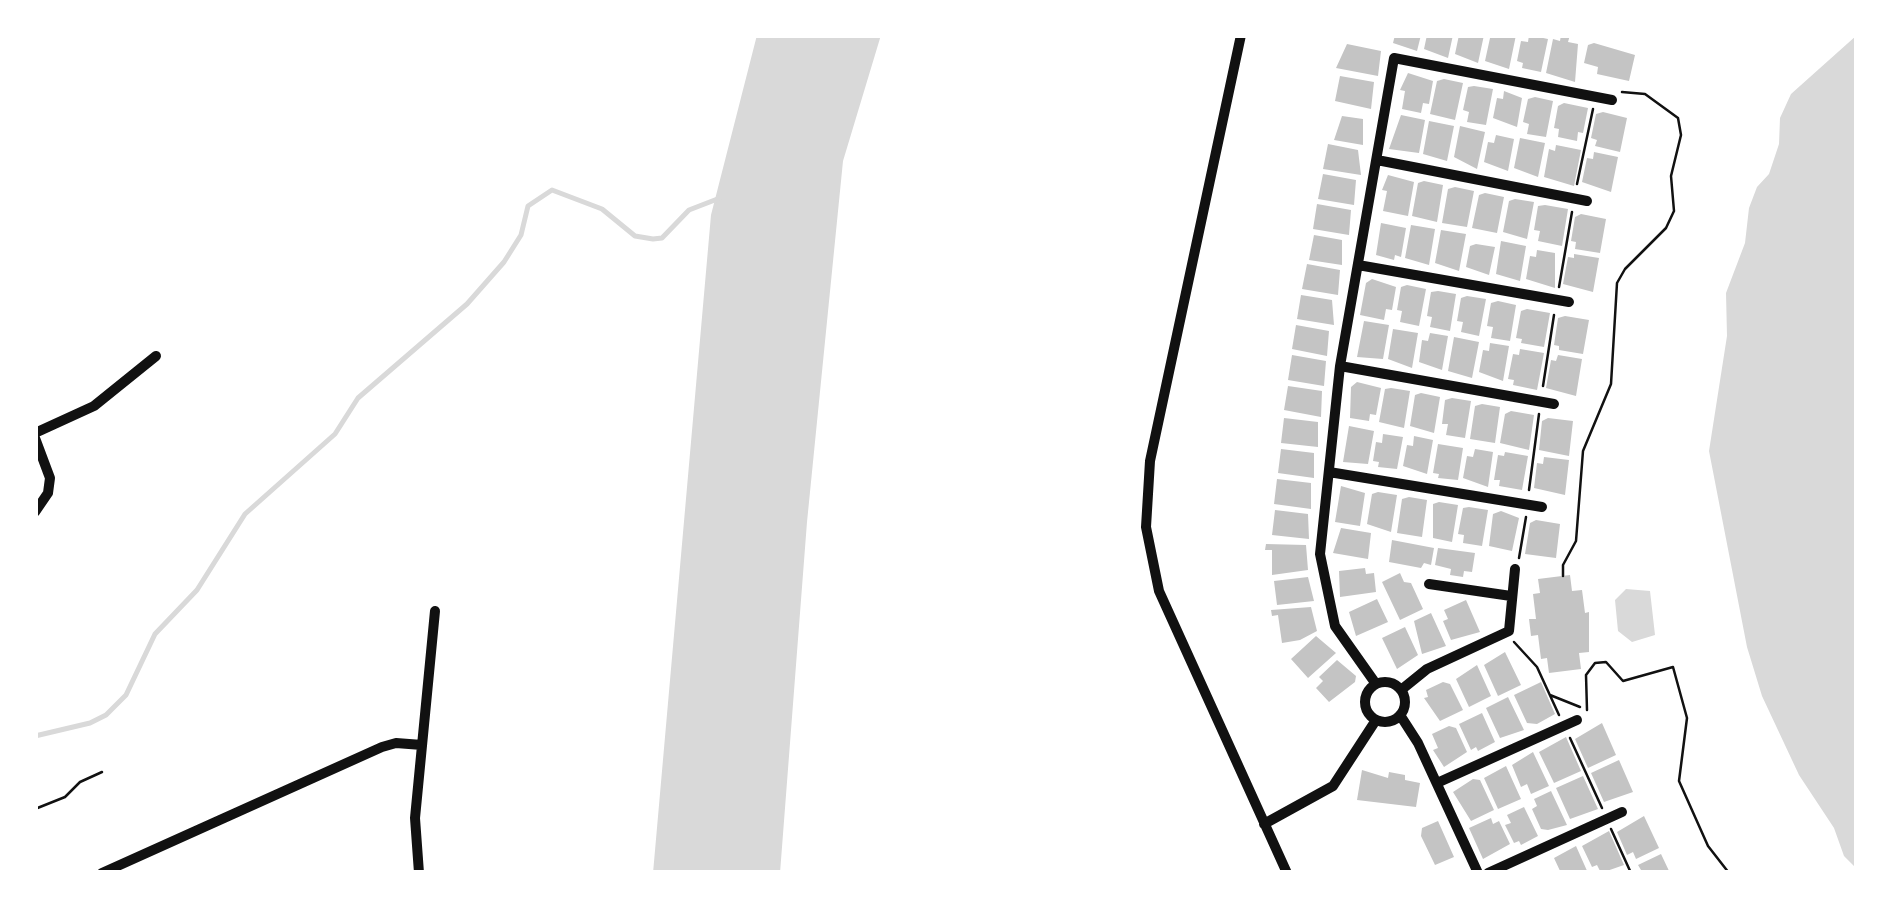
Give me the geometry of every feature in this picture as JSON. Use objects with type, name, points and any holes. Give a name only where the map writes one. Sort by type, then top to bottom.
[{"type":"street","points":[[1241,35],[1150,461],[1146,527],[1159,591],[1287,873]]},
{"type":"street","points":[[1376,684],[1343,640],[1328,602],[1320,549],[1340,366],[1394,58],[1605,99]]},
{"type":"street","points":[[1377,160],[1580,199]]},
{"type":"street","points":[[1358,264],[1563,301]]},
{"type":"street","points":[[35,512],[48,494],[50,478],[35,435],[94,406],[156,356]]},
{"type":"street","points":[[1340,366],[1554,404]]},
{"type":"street","points":[[1328,472],[1542,507]]},
{"type":"street","points":[[1401,690],[1423,671],[1507,633],[1513,624],[1511,596],[1515,569]]},
{"type":"street","points":[[1429,584],[1511,596]]},
{"type":"street","points":[[420,873],[416,818],[435,610]]},
{"type":"street","points":[[1392,683],[1401,690],[1405,704],[1400,715],[1389,722],[1376,720],[1365,705],[1367,693],[1376,684],[1392,683]]},
{"type":"street","points":[[1400,715],[1437,783],[1478,873]]},
{"type":"street","points":[[1264,824],[1330,789],[1376,720]]},
{"type":"street","points":[[1437,783],[1577,720]]},
{"type":"street","points":[[102,873],[382,747],[396,743],[422,746]]},
{"type":"street","points":[[1488,873],[1622,812]]},
{"type":"path","points":[[1515,569],[1526,518],[1523,504],[1530,488],[1540,402],[1563,301],[1580,199],[1605,99],[1622,92],[1645,94],[1676,116],[1681,135],[1671,176],[1672,217],[1625,268],[1615,290],[1611,380],[1582,455],[1584,485],[1574,517],[1576,541],[1563,576]]},
{"type":"path","points":[[1507,633],[1536,665],[1631,873]]},
{"type":"path","points":[[1550,695],[1587,710],[1586,674],[1595,662],[1606,662],[1624,682],[1673,668],[1687,718],[1680,785],[1708,846],[1729,873]]},
{"type":"path","points":[[35,808],[65,796],[80,782],[102,772]]},
{"type":"shaded area","points":[[757,35],[881,35],[843,161],[807,522],[780,873],[653,873],[711,215]]},
{"type":"shaded area","points":[[1857,35],[1857,869],[1844,856],[1834,828],[1799,775],[1762,696],[1747,647],[1709,451],[1727,336],[1726,293],[1745,243],[1749,208],[1757,187],[1769,174],[1779,144],[1780,118],[1791,94]]},
{"type":"shaded area","points":[[1626,589],[1650,591],[1655,635],[1632,642],[1618,631],[1615,600]]},
{"type":"building","points":[[1395,35],[1421,35],[1417,51],[1393,43]]},
{"type":"building","points":[[1427,35],[1453,35],[1448,58],[1424,49]]},
{"type":"building","points":[[1459,35],[1484,35],[1478,63],[1455,54]]},
{"type":"building","points":[[1516,35],[1509,69],[1485,61],[1490,38]]},
{"type":"building","points":[[1529,35],[1548,39],[1541,72],[1522,68],[1523,63],[1517,61],[1521,41],[1528,42]]},
{"type":"building","points":[[1561,35],[1570,35],[1568,42],[1578,44],[1575,82],[1546,73],[1553,39],[1560,41]]},
{"type":"building","points":[[1594,43],[1635,55],[1629,81],[1597,74],[1598,67],[1584,63],[1588,45]]},
{"type":"building","points":[[1347,44],[1381,51],[1378,76],[1336,68]]},
{"type":"building","points":[[1408,73],[1433,81],[1429,104],[1423,103],[1421,113],[1402,109],[1405,91],[1400,90]]},
{"type":"building","points":[[1340,76],[1374,82],[1371,109],[1335,101]]},
{"type":"building","points":[[1437,81],[1463,83],[1455,120],[1430,114]]},
{"type":"building","points":[[1468,87],[1493,89],[1486,125],[1467,122],[1469,112],[1463,110]]},
{"type":"building","points":[[1504,91],[1522,98],[1517,127],[1493,118],[1497,98],[1503,99]]},
{"type":"building","points":[[1528,99],[1553,101],[1546,137],[1527,134],[1529,124],[1523,122]]},
{"type":"building","points":[[1564,103],[1588,108],[1583,133],[1578,132],[1577,141],[1558,137],[1559,129],[1554,128],[1558,106]]},
{"type":"building","points":[[1596,114],[1627,118],[1620,152],[1595,146],[1597,140],[1591,138]]},
{"type":"building","points":[[1401,115],[1425,120],[1419,153],[1389,149]]},
{"type":"building","points":[[1342,116],[1363,119],[1363,145],[1334,140]]},
{"type":"building","points":[[1429,121],[1454,126],[1447,161],[1423,154]]},
{"type":"building","points":[[1460,126],[1485,132],[1477,169],[1454,157]]},
{"type":"building","points":[[1496,135],[1514,139],[1508,171],[1484,162],[1488,142],[1494,143]]},
{"type":"building","points":[[1520,138],[1545,143],[1538,177],[1514,168]]},
{"type":"building","points":[[1328,144],[1358,150],[1361,175],[1323,169]]},
{"type":"building","points":[[1556,145],[1581,150],[1574,186],[1544,177],[1549,149],[1555,151]]},
{"type":"building","points":[[1594,152],[1618,157],[1611,192],[1582,182],[1587,158],[1593,159]]},
{"type":"building","points":[[1323,174],[1356,180],[1354,205],[1318,199]]},
{"type":"building","points":[[1388,175],[1414,182],[1408,216],[1383,211],[1387,191],[1382,190]]},
{"type":"building","points":[[1418,183],[1443,185],[1437,222],[1412,216]]},
{"type":"building","points":[[1448,189],[1474,191],[1467,227],[1442,223]]},
{"type":"building","points":[[1479,195],[1504,197],[1497,233],[1472,228]]},
{"type":"building","points":[[1509,201],[1534,202],[1527,239],[1503,232]]},
{"type":"building","points":[[1317,204],[1351,210],[1349,235],[1313,229]]},
{"type":"building","points":[[1538,206],[1568,209],[1562,246],[1538,241],[1540,231],[1534,230]]},
{"type":"building","points":[[1581,214],[1606,219],[1600,253],[1575,249],[1576,242],[1571,241],[1575,217]]},
{"type":"building","points":[[1381,223],[1406,228],[1401,257],[1395,255],[1394,260],[1376,255]]},
{"type":"building","points":[[1411,225],[1435,229],[1429,265],[1405,258]]},
{"type":"building","points":[[1441,230],[1466,234],[1459,271],[1435,263]]},
{"type":"building","points":[[1314,235],[1342,240],[1342,265],[1309,260]]},
{"type":"building","points":[[1501,241],[1526,246],[1520,281],[1496,274]]},
{"type":"building","points":[[1470,246],[1495,247],[1489,275],[1466,267]]},
{"type":"building","points":[[1537,250],[1555,253],[1555,288],[1526,279],[1530,256],[1536,257]]},
{"type":"building","points":[[1574,254],[1599,258],[1593,292],[1563,284],[1568,257],[1574,258]]},
{"type":"building","points":[[1307,264],[1340,270],[1338,295],[1302,289]]},
{"type":"building","points":[[1372,279],[1396,287],[1392,310],[1386,309],[1384,320],[1360,315],[1366,283]]},
{"type":"building","points":[[1401,287],[1426,289],[1419,326],[1400,322],[1402,311],[1397,310]]},
{"type":"building","points":[[1431,292],[1456,294],[1450,331],[1430,327],[1432,317],[1427,316]]},
{"type":"building","points":[[1301,295],[1332,300],[1334,325],[1297,319]]},
{"type":"building","points":[[1461,298],[1486,299],[1479,336],[1461,332],[1463,322],[1457,321]]},
{"type":"building","points":[[1491,303],[1516,305],[1510,341],[1491,338],[1493,327],[1487,326]]},
{"type":"building","points":[[1521,311],[1550,313],[1544,347],[1521,343],[1522,339],[1516,338]]},
{"type":"building","points":[[1558,318],[1589,320],[1583,354],[1559,350],[1554,345]]},
{"type":"building","points":[[1364,321],[1389,325],[1383,359],[1357,357]]},
{"type":"building","points":[[1296,325],[1329,331],[1327,356],[1292,349]]},
{"type":"building","points":[[1393,329],[1418,333],[1412,368],[1388,359]]},
{"type":"building","points":[[1430,333],[1448,336],[1442,370],[1419,362],[1422,340],[1428,341]]},
{"type":"building","points":[[1454,337],[1479,342],[1472,378],[1448,371]]},
{"type":"building","points":[[1490,343],[1509,346],[1503,381],[1479,372],[1483,350],[1489,351]]},
{"type":"building","points":[[1520,349],[1544,353],[1537,390],[1513,385],[1514,380],[1508,379],[1513,354],[1519,355]]},
{"type":"building","points":[[1292,355],[1326,361],[1324,386],[1288,380]]},
{"type":"building","points":[[1558,355],[1582,359],[1576,396],[1546,388],[1551,360],[1556,361]]},
{"type":"building","points":[[1357,382],[1381,388],[1376,415],[1370,414],[1369,421],[1350,418],[1351,387]]},
{"type":"building","points":[[1288,386],[1322,391],[1321,417],[1284,410]]},
{"type":"building","points":[[1385,389],[1410,391],[1404,428],[1379,422]]},
{"type":"building","points":[[1415,395],[1440,397],[1434,433],[1410,426]]},
{"type":"building","points":[[1445,400],[1471,401],[1465,438],[1446,435],[1448,424],[1442,424]]},
{"type":"building","points":[[1475,406],[1500,407],[1495,443],[1470,439]]},
{"type":"building","points":[[1511,411],[1534,415],[1529,450],[1500,443],[1505,414]]},
{"type":"building","points":[[1284,418],[1318,422],[1318,447],[1281,443]]},
{"type":"building","points":[[1542,421],[1573,421],[1569,456],[1539,450]]},
{"type":"building","points":[[1349,426],[1374,431],[1368,464],[1343,462]]},
{"type":"building","points":[[1383,434],[1403,437],[1397,469],[1378,467],[1379,462],[1373,461],[1376,442],[1382,443]]},
{"type":"building","points":[[1414,436],[1433,440],[1427,474],[1403,466],[1407,445],[1413,446]]},
{"type":"building","points":[[1438,444],[1463,448],[1458,480],[1438,478],[1439,474],[1433,473]]},
{"type":"building","points":[[1281,449],[1314,453],[1314,478],[1278,473]]},
{"type":"building","points":[[1475,449],[1493,452],[1488,487],[1463,478],[1467,456],[1473,457]]},
{"type":"building","points":[[1505,452],[1528,456],[1522,490],[1499,486],[1500,480],[1494,480],[1498,455],[1504,456]]},
{"type":"building","points":[[1544,457],[1569,460],[1565,495],[1534,488],[1537,463],[1543,464]]},
{"type":"building","points":[[1277,479],[1311,483],[1311,509],[1274,504]]},
{"type":"building","points":[[1341,486],[1365,493],[1360,526],[1335,522]]},
{"type":"building","points":[[1372,494],[1397,495],[1391,532],[1367,524]]},
{"type":"building","points":[[1402,499],[1427,500],[1422,537],[1397,533]]},
{"type":"building","points":[[1433,504],[1458,505],[1452,542],[1433,538]]},
{"type":"building","points":[[1463,508],[1488,510],[1482,546],[1463,543],[1464,535],[1458,534]]},
{"type":"building","points":[[1275,510],[1308,514],[1309,539],[1272,535]]},
{"type":"building","points":[[1501,511],[1519,518],[1512,551],[1489,546],[1493,514]]},
{"type":"building","points":[[1536,520],[1560,524],[1556,558],[1525,554],[1530,523]]},
{"type":"building","points":[[1341,528],[1371,533],[1368,559],[1333,553]]},
{"type":"building","points":[[1392,540],[1434,548],[1431,565],[1424,563],[1421,568],[1389,562]]},
{"type":"building","points":[[1266,544],[1306,545],[1308,570],[1272,575],[1272,550],[1265,550]]},
{"type":"building","points":[[1438,548],[1475,553],[1472,572],[1464,571],[1463,577],[1450,575],[1451,569],[1435,565]]},
{"type":"building","points":[[1365,568],[1366,574],[1374,573],[1376,592],[1340,597],[1339,571]]},
{"type":"building","points":[[1400,573],[1404,582],[1411,583],[1423,609],[1400,620],[1382,582]]},
{"type":"building","points":[[1570,575],[1572,591],[1582,590],[1585,613],[1589,612],[1589,652],[1579,653],[1581,669],[1549,673],[1547,658],[1541,659],[1538,635],[1531,636],[1529,619],[1536,619],[1533,594],[1540,593],[1538,579]]},
{"type":"building","points":[[1308,577],[1314,601],[1277,605],[1274,581]]},
{"type":"building","points":[[1377,599],[1388,622],[1356,636],[1349,612]]},
{"type":"building","points":[[1466,600],[1480,632],[1451,640],[1443,621],[1448,619],[1444,610]]},
{"type":"building","points":[[1311,607],[1317,631],[1282,643],[1278,615],[1272,616],[1271,610]]},
{"type":"building","points":[[1431,613],[1446,646],[1422,654],[1414,621]]},
{"type":"building","points":[[1405,627],[1418,655],[1397,669],[1382,638]]},
{"type":"building","points":[[1316,636],[1336,653],[1308,678],[1291,659]]},
{"type":"building","points":[[1505,652],[1521,685],[1498,696],[1484,665]]},
{"type":"building","points":[[1337,660],[1356,676],[1355,682],[1329,702],[1316,688],[1323,681],[1319,677]]},
{"type":"building","points":[[1477,665],[1491,696],[1469,707],[1456,679]]},
{"type":"building","points":[[1443,682],[1450,684],[1463,710],[1440,721],[1424,698],[1428,697],[1426,690]]},
{"type":"building","points":[[1541,682],[1555,714],[1537,724],[1527,723],[1514,695]]},
{"type":"building","points":[[1508,697],[1524,730],[1500,738],[1486,708]]},
{"type":"building","points":[[1482,713],[1495,742],[1478,751],[1476,747],[1471,750],[1459,724]]},
{"type":"building","points":[[1602,723],[1616,755],[1588,768],[1575,739]]},
{"type":"building","points":[[1449,726],[1456,728],[1467,752],[1444,767],[1433,750],[1438,748],[1432,734]]},
{"type":"building","points":[[1566,737],[1581,771],[1554,783],[1539,752]]},
{"type":"building","points":[[1533,752],[1549,786],[1531,794],[1527,784],[1521,787],[1512,765]]},
{"type":"building","points":[[1619,760],[1633,792],[1604,802],[1591,773]]},
{"type":"building","points":[[1506,766],[1521,799],[1498,809],[1484,778]]},
{"type":"building","points":[[1362,770],[1388,778],[1389,772],[1405,775],[1405,780],[1420,783],[1416,807],[1357,800]]},
{"type":"building","points":[[1583,776],[1598,809],[1570,819],[1556,788]]},
{"type":"building","points":[[1473,779],[1480,780],[1494,810],[1471,821],[1453,792]]},
{"type":"building","points":[[1551,791],[1567,825],[1541,829],[1532,809],[1537,806],[1534,799]]},
{"type":"building","points":[[1524,807],[1538,836],[1521,845],[1519,841],[1514,843],[1505,825],[1511,823],[1507,815]]},
{"type":"building","points":[[1644,816],[1659,848],[1636,859],[1633,852],[1627,855],[1617,832]]},
{"type":"building","points":[[1491,818],[1493,824],[1499,821],[1510,844],[1483,859],[1469,828]]},
{"type":"building","points":[[1438,821],[1454,857],[1435,865],[1421,836],[1422,828]]},
{"type":"building","points":[[1609,831],[1624,865],[1601,873],[1597,865],[1592,867],[1582,846]]},
{"type":"building","points":[[1576,846],[1588,873],[1561,873],[1554,858]]},
{"type":"building","points":[[1661,854],[1670,873],[1634,873],[1641,870],[1638,865]]},
{"type":"waterway","points":[[35,736],[90,723],[106,715],[126,695],[155,634],[197,590],[245,514],[335,434],[358,398],[467,304],[504,262],[521,235],[528,206],[552,190],[602,209],[635,236],[653,239],[662,238],[689,210],[720,198]]}]
